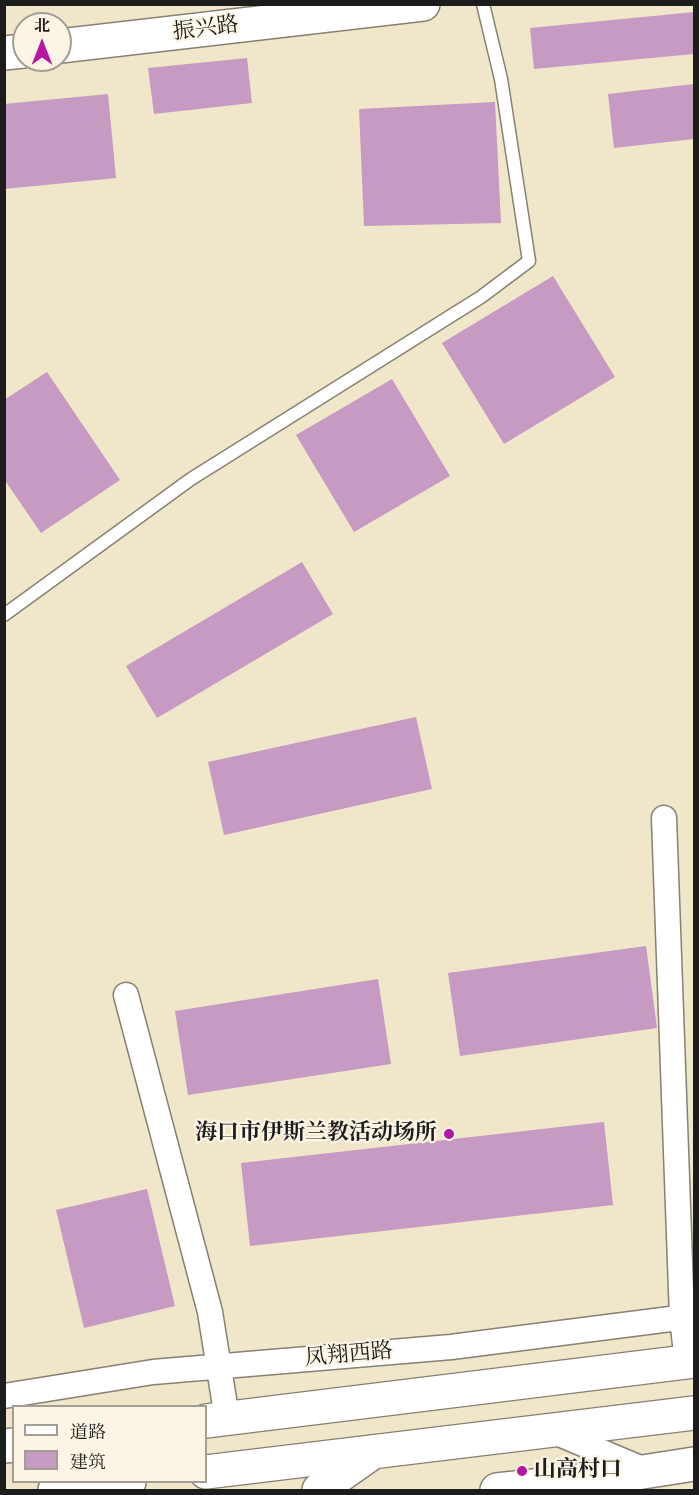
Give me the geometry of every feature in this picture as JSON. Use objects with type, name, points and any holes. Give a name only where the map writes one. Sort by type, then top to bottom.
[{"type":"main road","name":"振兴路","points":[[72,45],[423,4]]},
{"type":"main road","name":"凤翔西路","points":[[217,1420],[691,1361]]},
{"type":"main road","points":[[207,1472],[694,1413]]},
{"type":"main road","points":[[319,1491],[373,1452]]},
{"type":"main road","points":[[497,1491],[599,1485],[645,1470],[694,1464]]},
{"type":"main road","points":[[55,1491],[121,1483]]},
{"type":"street","points":[[664,818],[691,1361]]},
{"type":"street","points":[[126,995],[210,1312],[220,1367],[217,1420]]},
{"type":"street","name":"凤翔西路","points":[[4,1396],[153,1372],[451,1347],[688,1317]]},
{"type":"street","points":[[550,1431],[645,1470]]},
{"type":"lane","points":[[4,615],[191,479],[481,297],[529,261],[501,79],[483,4]]},
{"type":"building","points":[[694,12],[694,54],[534,69],[530,28]]},
{"type":"building","points":[[247,58],[252,103],[154,114],[148,68]]},
{"type":"building","points":[[694,84],[694,139],[614,148],[608,94]]},
{"type":"building","points":[[108,94],[116,178],[4,189],[4,104]]},
{"type":"building","points":[[495,102],[501,223],[364,226],[359,109]]},
{"type":"building","points":[[553,276],[615,377],[504,444],[442,343]]},
{"type":"building","points":[[47,372],[120,480],[41,533],[4,479],[4,400]]},
{"type":"building","points":[[392,379],[450,476],[354,532],[296,435]]},
{"type":"building","points":[[302,562],[333,614],[157,718],[126,666]]},
{"type":"building","points":[[416,717],[432,789],[224,835],[208,762]]},
{"type":"building","points":[[646,946],[657,1028],[460,1056],[448,973]]},
{"type":"building","points":[[378,979],[391,1064],[188,1095],[175,1011]]},
{"type":"building","points":[[604,1122],[613,1205],[250,1246],[241,1163]]},
{"type":"building","points":[[147,1189],[175,1306],[84,1328],[56,1210]]},
{"type":"place","name":"海口市伊斯兰教活动场所","points":[[449,1134]]},
{"type":"place","name":"山高村口","points":[[522,1471]]}]
